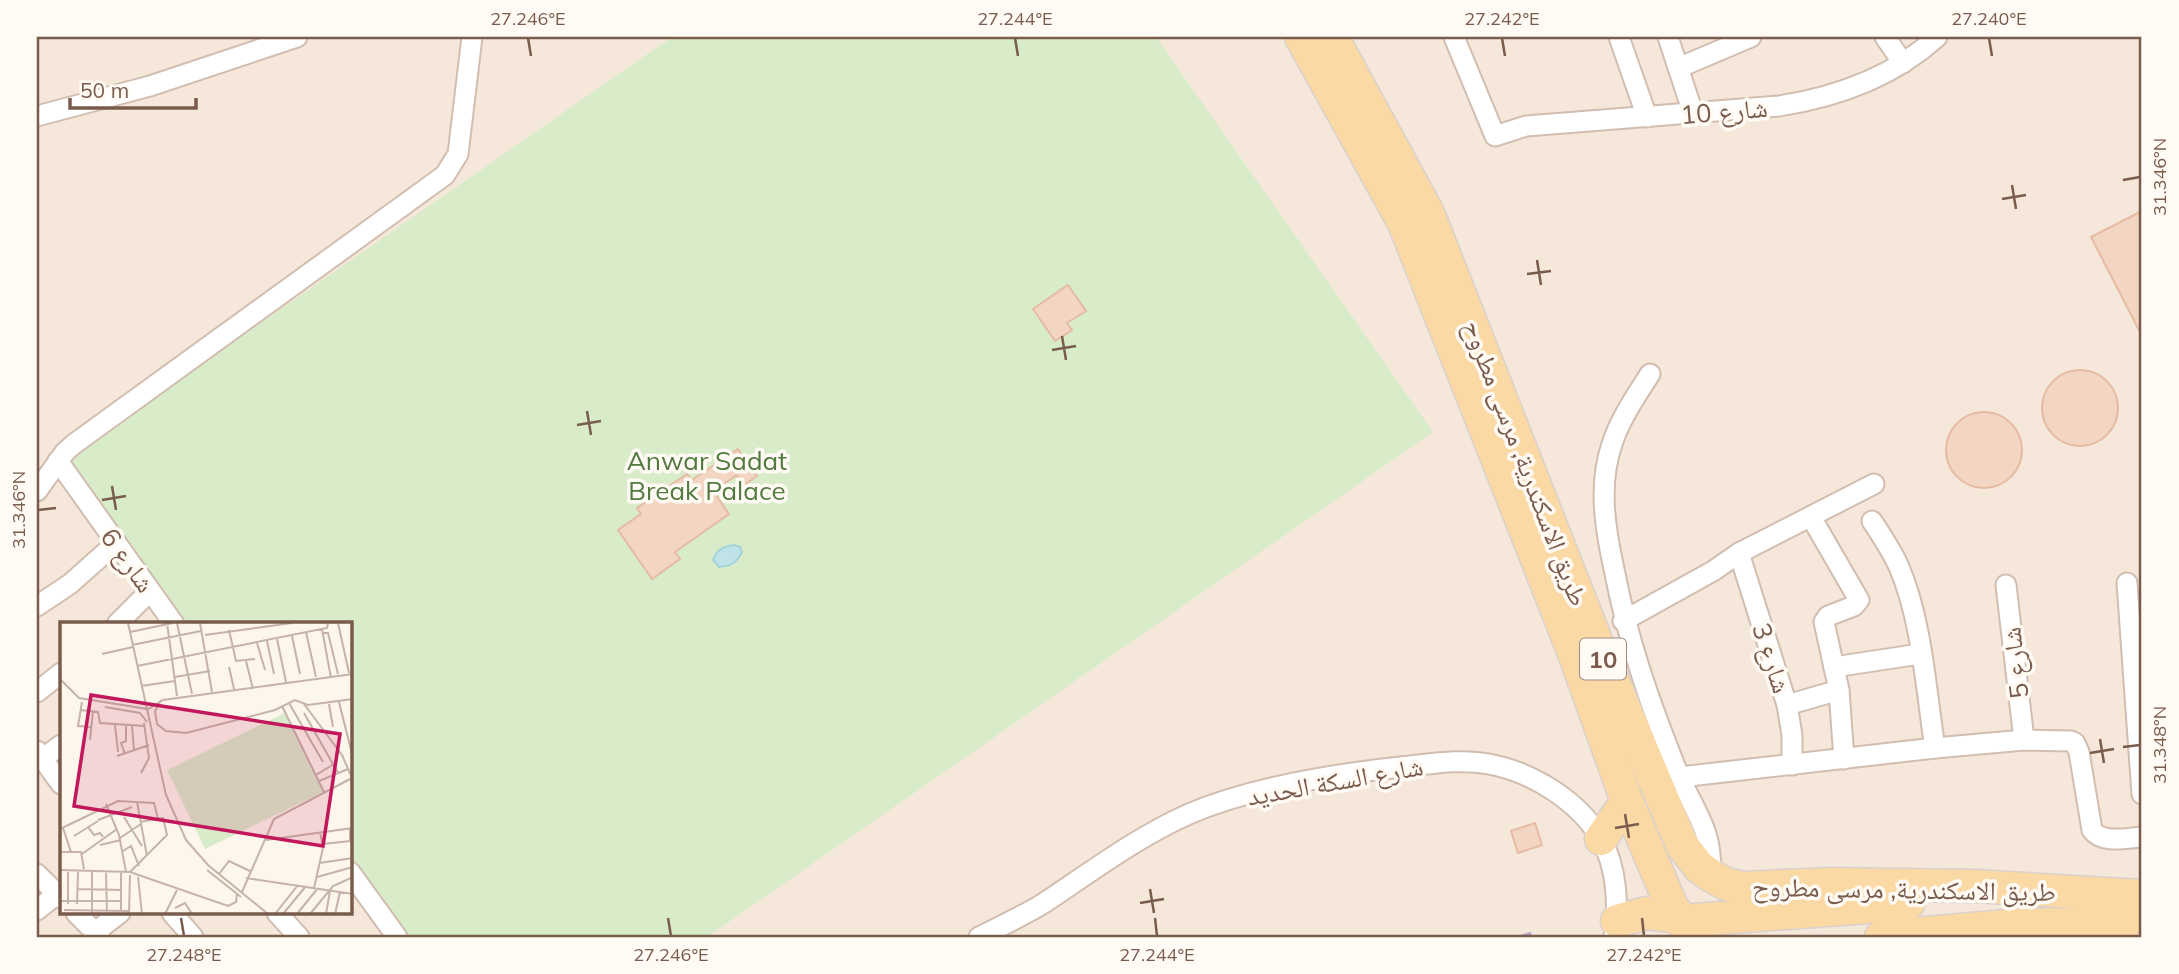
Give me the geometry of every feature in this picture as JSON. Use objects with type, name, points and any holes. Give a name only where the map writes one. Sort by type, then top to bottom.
[{"type":"main road","name":"طريق الاسكندرية, مرسى مطروح","points":[[1301,37],[1393,200],[1414,246],[1574,653],[1627,801],[1682,928]]},
{"type":"main road","name":"طريق الاسكندرية, مرسى مطروح","points":[[1332,37],[1428,213],[1597,643],[1689,857],[1710,875],[1726,884],[1743,888],[1830,884],[1974,886],[2142,896]]},
{"type":"main road","points":[[1601,839],[1627,801]]},
{"type":"main road","points":[[1616,929],[1647,913],[1682,928],[1914,903],[1974,886]]},
{"type":"main road","name":"طريق الاسكندرية, مرسى مطروح","points":[[1881,937],[2017,925],[2142,923]]},
{"type":"street","points":[[38,113],[150,86],[297,37]]},
{"type":"street","points":[[37,491],[74,444],[445,175],[458,154],[472,37]]},
{"type":"street","name":"شارع 10","points":[[1454,37],[1495,136],[1526,126],[1779,106],[1812,101],[1874,79],[1903,63],[1937,37]]},
{"type":"street","points":[[1619,37],[1647,117]]},
{"type":"street","points":[[1668,37],[1693,113]]},
{"type":"street","points":[[1678,68],[1751,37]]},
{"type":"street","points":[[1885,37],[1903,63]]},
{"type":"street","points":[[1650,374],[1618,426],[1606,467],[1604,513],[1623,621],[1641,679],[1680,777],[1709,838],[1710,875]]},
{"type":"street","name":"شارع 6","points":[[58,461],[173,622]]},
{"type":"street","points":[[1623,621],[1739,554],[1874,484]]},
{"type":"street","points":[[1811,517],[1858,597],[1857,605],[1831,614],[1824,622],[1839,690],[1844,759]]},
{"type":"street","points":[[1872,521],[1893,555],[1909,592],[1935,748]]},
{"type":"street","points":[[37,606],[70,584],[116,543]]},
{"type":"street","name":"شارع 3","points":[[1739,554],[1787,705],[1792,765]]},
{"type":"street","points":[[2127,583],[2139,696],[2142,794]]},
{"type":"street","name":"شارع 5","points":[[2006,586],[2024,740]]},
{"type":"street","points":[[119,622],[150,591]]},
{"type":"street","points":[[1834,667],[1920,654]]},
{"type":"street","points":[[37,692],[60,674]]},
{"type":"street","points":[[1787,705],[1839,690]]},
{"type":"street","points":[[1680,777],[1935,748],[2024,740],[2066,740],[2075,743],[2079,752],[2092,830],[2096,835],[2105,838],[2142,837]]},
{"type":"street","points":[[60,745],[40,755],[60,783]]},
{"type":"street","name":"شارع السكة الحديد","points":[[979,937],[1028,912],[1140,840],[1188,815],[1238,797],[1321,779],[1455,761],[1489,764],[1523,774],[1553,791],[1580,813],[1601,839],[1615,885],[1616,929]]},
{"type":"street","points":[[37,874],[59,896],[37,910]]},
{"type":"street","points":[[352,875],[397,937]]},
{"type":"street","points":[[77,914],[98,935],[119,914]]},
{"type":"street","points":[[173,914],[193,937]]},
{"type":"street","points":[[278,914],[299,937]]},
{"type":"shaded area","points":[[37,37],[2142,37],[2142,937],[37,937]]},
{"type":"green space","name":"Anwar Sadat Break Palace","points":[[672,37],[1156,37],[1433,432],[707,937],[406,937],[352,861],[352,622],[185,622],[68,457]]},
{"type":"water","points":[[734,545],[740,547],[742,552],[738,559],[730,565],[719,567],[713,560],[718,551]]},
{"type":"building","points":[[2142,211],[2142,336],[2091,237]]},
{"type":"building","points":[[1068,285],[1086,311],[1067,323],[1072,330],[1055,341],[1033,309]]},
{"type":"building","points":[[2080,370],[2094,373],[2107,381],[2115,394],[2118,408],[2115,422],[2107,435],[2094,443],[2080,446],[2066,443],[2053,435],[2045,422],[2042,408],[2045,394],[2053,381],[2066,373]]},
{"type":"building","points":[[1984,412],[1999,415],[2011,423],[2019,435],[2022,450],[2019,465],[2011,477],[1999,485],[1984,488],[1969,485],[1957,477],[1949,465],[1946,450],[1949,435],[1957,423],[1969,415]]},
{"type":"building","points":[[738,449],[757,476],[744,485],[737,475],[713,491],[729,514],[675,552],[680,559],[652,579],[618,530],[641,514],[637,508],[687,474],[692,480]]},
{"type":"building","points":[[1535,823],[1542,845],[1518,853],[1511,831]]},
{"type":"railway","points":[[1522,937],[1535,933]]}]
